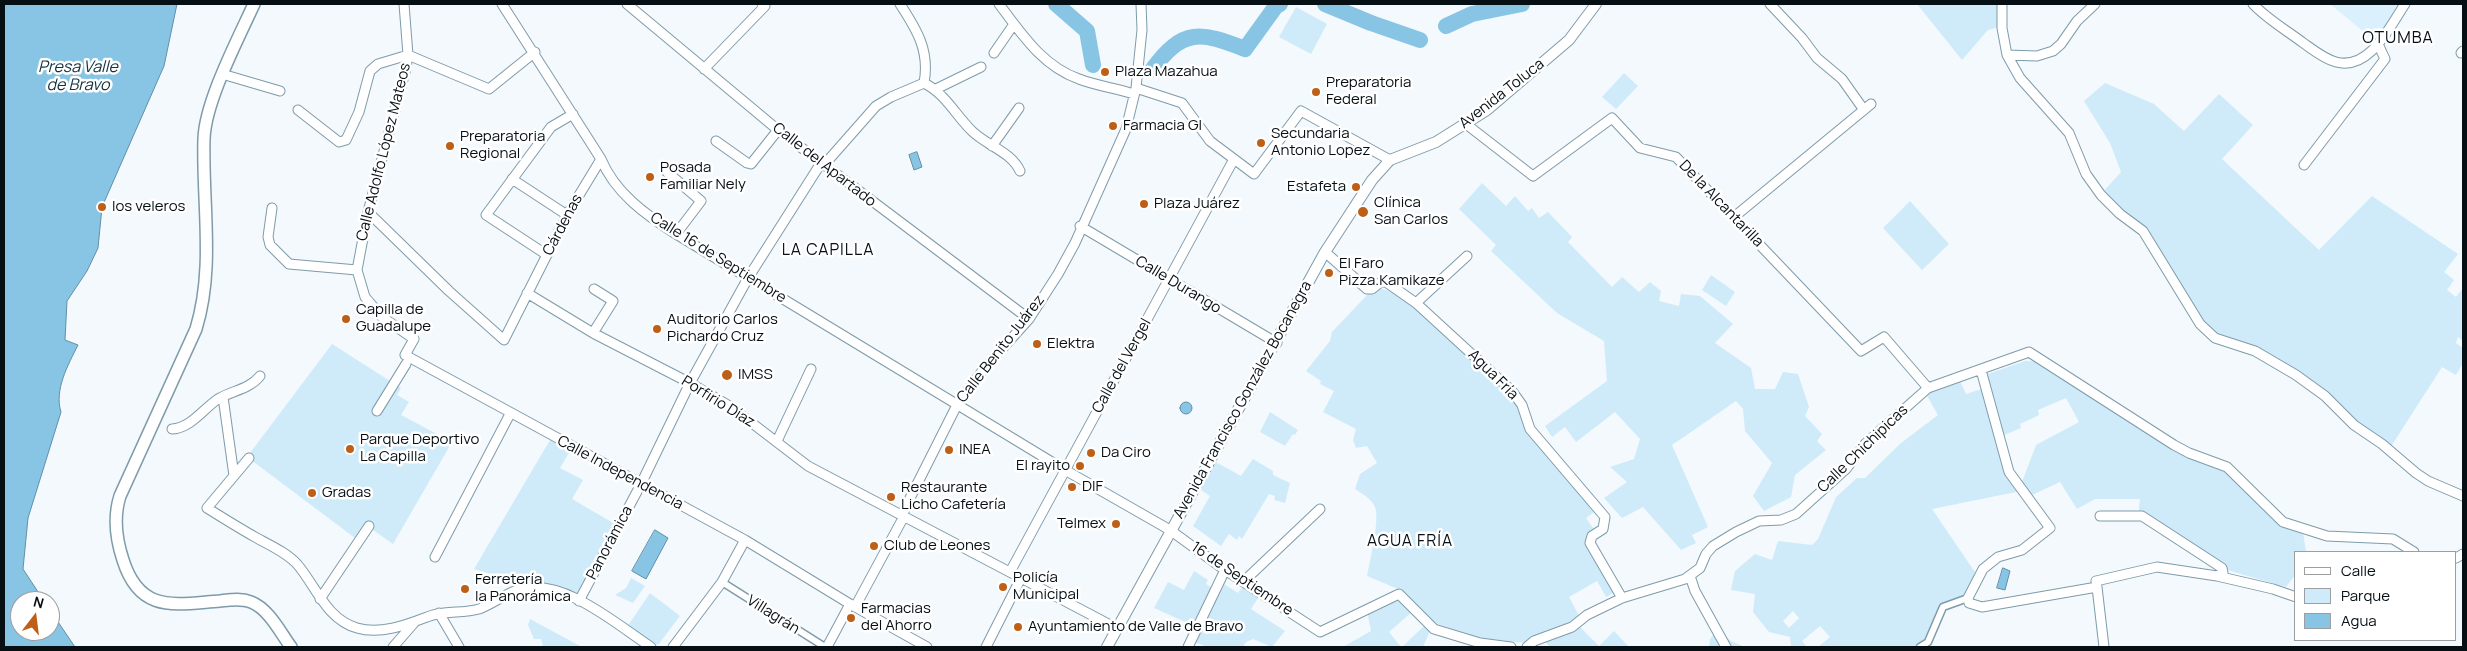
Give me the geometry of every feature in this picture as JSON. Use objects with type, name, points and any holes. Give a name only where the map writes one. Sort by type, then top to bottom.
[{"type":"main road","points":[[254,4],[222,74],[204,138],[207,264],[203,306],[196,329],[120,496],[116,527],[127,573],[134,585],[145,595],[168,605],[235,599],[249,601],[264,610],[291,647]]},
{"type":"street","name":"Calle Adolfo López Mateos","points":[[357,272],[368,212],[408,55],[404,4]]},
{"type":"street","name":"Calle 16 de Septiembre","points":[[502,4],[601,159],[606,172],[625,194],[649,216],[748,278],[958,403]]},
{"type":"street","name":"Calle del Apartado","points":[[626,4],[778,130],[1029,319]]},
{"type":"street","points":[[900,4],[923,44],[926,60],[924,83],[936,89],[974,132],[1015,161],[1020,170]]},
{"type":"street","points":[[999,4],[1031,46],[1060,70],[1079,79],[1135,91],[1182,104],[1210,141],[1254,174],[1301,111],[1390,160]]},
{"type":"street","name":"Calle Benito Juárez","points":[[826,647],[852,606],[903,515],[958,403],[983,370],[1029,319],[1058,274],[1126,129],[1135,91],[1142,30],[1141,4]]},
{"type":"street","name":"Avenida Toluca","points":[[1390,160],[1436,142],[1487,110],[1569,40],[1596,4]]},
{"type":"street","points":[[1734,218],[1867,107],[1842,79],[1818,58],[1770,4]]},
{"type":"street","points":[[2002,4],[2002,28],[2007,56],[2020,78],[2069,133],[2086,174],[2101,194],[2120,214],[2143,231],[2200,324],[2215,338],[2255,352],[2296,375],[2325,396],[2354,425],[2382,444],[2416,473],[2428,481],[2463,496]]},
{"type":"street","points":[[2007,56],[2037,56],[2053,52],[2082,15],[2095,4]]},
{"type":"street","points":[[2254,4],[2261,12],[2306,45],[2336,62],[2354,62],[2378,44],[2405,4]]},
{"type":"street","points":[[704,69],[763,5]]},
{"type":"street","points":[[994,53],[1014,24]]},
{"type":"street","points":[[2304,165],[2384,59],[2378,44]]},
{"type":"street","points":[[298,110],[339,142],[346,140],[359,112],[370,71],[378,64],[408,55],[489,89],[534,52]]},
{"type":"street","points":[[936,89],[981,68]]},
{"type":"street","points":[[222,74],[280,91]]},
{"type":"street","name":"Panorámica","points":[[579,601],[641,484],[690,383],[748,278],[822,164],[876,106],[891,97],[924,83]]},
{"type":"street","points":[[992,146],[1019,108]]},
{"type":"street","points":[[546,255],[486,215],[551,127],[573,114]]},
{"type":"street","name":"De la Alcantarilla","points":[[1466,124],[1533,176],[1612,118],[1640,148],[1676,157],[1861,350],[1884,337],[1928,388]]},
{"type":"street","points":[[716,141],[749,164],[754,162],[778,130]]},
{"type":"street","name":"Cárdenas","points":[[527,293],[566,214],[601,159]]},
{"type":"street","name":"Calle del Vergel","points":[[1010,572],[1234,159]]},
{"type":"street","name":"Avenida Francisco González Bocanegra","points":[[1107,647],[1325,252],[1372,180],[1390,160]]},
{"type":"street","points":[[667,172],[702,201],[676,234]]},
{"type":"street","points":[[512,179],[566,214]]},
{"type":"street","points":[[272,208],[268,237],[270,245],[289,264],[357,272]]},
{"type":"street","points":[[368,212],[449,292],[504,340],[527,293]]},
{"type":"street","name":"Calle Durango","points":[[1080,226],[1277,342]]},
{"type":"street","name":"Agua Fría","points":[[1325,252],[1367,289],[1372,289],[1381,282],[1386,282],[1416,303],[1512,391],[1522,404],[1530,429],[1605,517],[1603,528],[1592,536],[1590,543],[1622,598]]},
{"type":"street","points":[[1416,303],[1467,256]]},
{"type":"street","name":"Calle Independencia","points":[[357,272],[365,297],[382,317],[414,339],[404,355],[745,540],[852,606],[917,644],[927,647]]},
{"type":"street","points":[[593,333],[613,300],[594,289]]},
{"type":"street","name":"Porfirio Díaz","points":[[527,293],[593,333],[690,383],[731,407],[808,466],[1118,629]]},
{"type":"street","name":"Calle Chichipicas","points":[[1690,576],[1700,568],[1706,554],[1713,546],[1724,538],[1759,520],[1781,520],[1796,514],[1846,470],[1865,444],[1928,388],[2029,352],[2174,445],[2189,453],[2227,467],[2283,522],[2327,536],[2393,539],[2412,551]]},
{"type":"street","points":[[377,410],[406,364]]},
{"type":"street","points":[[777,441],[811,369]]},
{"type":"street","points":[[1920,647],[1928,642],[1943,607],[1968,598],[1983,569],[1998,557],[2022,550],[2050,528],[2009,472],[1981,370]]},
{"type":"street","points":[[172,429],[186,425],[223,397],[253,383],[260,376]]},
{"type":"street","points":[[223,397],[234,476]]},
{"type":"street","name":"16 de Septiembre","points":[[958,403],[1065,470],[1170,530],[1225,570],[1320,632],[1399,594],[1434,629],[1480,643],[1512,647]]},
{"type":"street","points":[[435,557],[510,414]]},
{"type":"street","points":[[249,458],[207,508],[293,560],[320,599],[339,618],[358,629],[378,630],[414,623],[439,613],[477,610],[517,590],[526,588],[553,589],[579,601],[651,647]]},
{"type":"street","points":[[1243,582],[1320,510]]},
{"type":"street","points":[[2100,516],[2142,516],[2222,568],[2223,573],[2216,576]]},
{"type":"street","points":[[320,599],[369,526]]},
{"type":"street","points":[[673,647],[722,582],[745,540]]},
{"type":"street","points":[[2104,647],[2096,581],[2157,567],[2216,576],[2273,589],[2294,596]]},
{"type":"street","points":[[1188,647],[1225,570]]},
{"type":"street","points":[[1527,647],[1534,641],[1572,627],[1587,615],[1622,598],[1690,576],[1695,591],[1726,647]]},
{"type":"street","points":[[986,647],[1021,578]]},
{"type":"street","name":"Villagrán","points":[[722,582],[826,647]]},
{"type":"street","points":[[1968,598],[1969,603],[1982,607],[2097,587]]},
{"type":"street","points":[[439,613],[459,647]]},
{"type":"street","points":[[393,647],[414,623]]},
{"type":"shaded area","points":[[2330,4],[2402,4],[2376,42]]},
{"type":"green space","points":[[1917,4],[1998,4],[1999,27],[1988,30],[1962,60]]},
{"type":"green space","points":[[1296,7],[1327,24],[1311,54],[1279,37]]},
{"type":"green space","points":[[1624,73],[1638,86],[1616,109],[1602,97]]},
{"type":"green space","points":[[2105,83],[2154,104],[2184,131],[2219,94],[2253,125],[2222,159],[2319,250],[2372,196],[2458,254],[2444,272],[2454,280],[2447,290],[2456,297],[2463,288],[2463,341],[2458,337],[2456,343],[2463,348],[2463,363],[2456,375],[2442,367],[2390,448],[2362,428],[2327,394],[2216,336],[2202,323],[2145,229],[2122,212],[2102,193],[2121,172],[2110,143],[2084,101]]},
{"type":"green space","points":[[1482,183],[1506,206],[1515,196],[1528,211],[1532,208],[1539,218],[1548,212],[1572,237],[1568,242],[1612,287],[1622,277],[1639,292],[1650,282],[1661,291],[1659,301],[1679,306],[1681,294],[1700,296],[1733,324],[1715,343],[1751,368],[1755,389],[1775,389],[1783,372],[1798,374],[1809,407],[1805,416],[1822,434],[1817,441],[1826,450],[1795,475],[1791,497],[1764,511],[1753,496],[1772,463],[1745,431],[1743,409],[1736,401],[1672,445],[1708,527],[1692,535],[1696,543],[1681,550],[1643,507],[1622,518],[1604,498],[1627,482],[1610,467],[1634,459],[1640,439],[1615,412],[1576,442],[1565,427],[1552,437],[1545,426],[1607,381],[1604,341],[1557,313],[1491,251],[1496,245],[1459,209]]},
{"type":"green space","points":[[1910,201],[1949,244],[1922,270],[1883,228]]},
{"type":"green space","points":[[1711,275],[1735,292],[1726,306],[1702,290]]},
{"type":"green space","points":[[1382,289],[1393,292],[1413,307],[1509,394],[1521,413],[1524,427],[1594,512],[1586,518],[1595,531],[1590,533],[1615,592],[1606,597],[1597,581],[1569,597],[1579,616],[1566,624],[1531,638],[1526,643],[1480,638],[1432,622],[1398,589],[1367,576],[1374,540],[1376,513],[1371,501],[1355,489],[1360,474],[1377,463],[1367,446],[1356,448],[1353,440],[1356,429],[1323,412],[1334,391],[1320,384],[1321,381],[1306,371],[1330,341],[1332,332],[1369,293]]},
{"type":"green space","name":"Parque Deportivo La Capilla","points":[[332,344],[401,388],[397,395],[409,402],[401,415],[452,442],[393,544],[366,525],[355,538],[247,457]]},
{"type":"green space","points":[[2025,361],[2038,361],[2075,386],[2226,469],[2264,505],[2303,532],[2306,551],[2294,551],[2294,577],[2286,587],[2220,568],[2138,518],[2140,499],[2095,499],[2077,509],[2060,482],[2032,495],[2022,482],[2036,445],[2079,422],[2066,398],[2038,410],[2039,415],[2020,424],[2021,428],[2002,436],[1985,375]]},
{"type":"green space","points":[[1960,381],[1966,394],[1984,388],[2000,449],[2021,491],[1932,509],[1975,572],[1967,596],[1942,606],[1927,641],[1915,647],[1818,647],[1830,637],[1820,626],[1802,641],[1807,647],[1791,647],[1790,637],[1769,632],[1753,612],[1755,594],[1731,590],[1735,571],[1755,554],[1772,560],[1778,541],[1812,545],[1818,539],[1836,497],[1857,478],[1865,478],[1901,443],[1938,415],[1926,394]],"holes":[[[1793,611],[1799,618],[1789,628],[1783,621]]]},
{"type":"green space","points":[[1270,412],[1298,430],[1285,446],[1260,432]]},
{"type":"green space","points":[[550,440],[570,451],[560,468],[583,480],[572,499],[615,524],[578,595],[523,584],[474,569]]},
{"type":"green space","points":[[1253,459],[1273,471],[1273,475],[1290,483],[1285,503],[1274,500],[1275,496],[1269,494],[1242,539],[1239,536],[1237,540],[1229,534],[1221,546],[1193,526],[1210,496],[1198,488],[1214,461],[1241,476]]},
{"type":"green space","points":[[1194,571],[1208,580],[1206,584],[1217,591],[1193,637],[1187,635],[1190,624],[1154,608],[1168,582],[1184,590]]},
{"type":"green space","points":[[631,578],[645,586],[633,603],[615,595],[626,588]]},
{"type":"green space","points":[[1224,584],[1238,593],[1243,586],[1260,595],[1251,609],[1285,631],[1272,647],[1253,639],[1246,642],[1243,647],[1207,647],[1193,641]]},
{"type":"green space","points":[[650,593],[680,616],[658,645],[627,627]]},
{"type":"green space","points":[[1398,596],[1413,611],[1389,632],[1401,647],[1343,647],[1371,631],[1367,611]]},
{"type":"green space","points":[[530,619],[582,647],[543,647],[541,639],[534,639],[528,625]]},
{"type":"green space","points":[[1424,626],[1430,631],[1423,647],[1402,647]]},
{"type":"green space","points":[[1580,627],[1599,646],[1614,631],[1629,647],[1550,647],[1545,642]]},
{"type":"green space","points":[[1718,629],[1731,641],[1745,647],[1709,647],[1710,639]]},
{"type":"water","name":"Presa Valle de Bravo","points":[[4,4],[177,4],[164,66],[102,207],[98,248],[87,271],[67,301],[65,340],[78,345],[63,378],[59,395],[61,412],[28,518],[23,569],[37,591],[10,591],[10,641],[60,641],[60,625],[75,647],[4,647]]},
{"type":"water","points":[[917,152],[922,167],[914,170],[909,155]]},
{"type":"water","points":[[1184,402],[1188,402],[1192,408],[1188,414],[1184,414],[1180,410],[1180,406]]},
{"type":"water","points":[[655,530],[668,538],[646,579],[632,571]]},
{"type":"water","points":[[2003,568],[2010,571],[2005,590],[1997,588]]},
{"type":"waterway","points":[[1056,4],[1087,31],[1093,65]]},
{"type":"waterway","points":[[1152,70],[1173,46],[1183,40],[1194,37],[1216,39],[1245,49],[1276,6],[1280,4]]},
{"type":"waterway","points":[[1325,4],[1420,40]]},
{"type":"waterway","points":[[1446,26],[1472,14],[1522,4]]},
{"type":"place","name":"Plaza Mazahua","points":[[1105,72]]},
{"type":"place","name":"Preparatoria Federal","points":[[1316,92]]},
{"type":"place","name":"Farmacia GI","points":[[1113,126]]},
{"type":"place","name":"Secundaria Antonio Lopez","points":[[1261,143]]},
{"type":"place","name":"Preparatoria Regional","points":[[450,146]]},
{"type":"place","name":"Posada Familiar Nely","points":[[650,177]]},
{"type":"place","name":"Estafeta","points":[[1356,187]]},
{"type":"place","name":"Plaza Juárez","points":[[1144,204]]},
{"type":"place","name":"los veleros","points":[[102,207]]},
{"type":"place","name":"Clínica San Carlos","points":[[1363,212]]},
{"type":"place","name":"El Faro Pizza.Kamikaze","points":[[1329,273]]},
{"type":"place","name":"Capilla de Guadalupe","points":[[346,319]]},
{"type":"place","name":"Auditorio Carlos Pichardo Cruz","points":[[657,329]]},
{"type":"place","name":"Elektra","points":[[1037,344]]},
{"type":"place","name":"IMSS","points":[[727,375]]},
{"type":"place","name":"Parque Deportivo La Capilla","points":[[350,449]]},
{"type":"place","name":"INEA","points":[[949,450]]},
{"type":"place","name":"Da Ciro","points":[[1091,453]]},
{"type":"place","name":"El rayito","points":[[1080,466]]},
{"type":"place","name":"DIF","points":[[1072,487]]},
{"type":"place","name":"Gradas","points":[[312,493]]},
{"type":"place","name":"Restaurante Licho Cafetería","points":[[891,497]]},
{"type":"place","name":"Telmex","points":[[1116,524]]},
{"type":"place","name":"Club de Leones","points":[[874,546]]},
{"type":"place","name":"Policía Municipal","points":[[1003,587]]},
{"type":"place","name":"Ferretería la Panorámica","points":[[465,589]]},
{"type":"place","name":"Farmacias del Ahorro","points":[[851,618]]},
{"type":"place","name":"Ayuntamiento de Valle de Bravo","points":[[1018,627]]},
{"type":"district","name":"OTUMBA","points":[[2398,39]]},
{"type":"district","name":"LA CAPILLA","points":[[828,251]]},
{"type":"district","name":"AGUA FRÍA","points":[[1410,542]]}]
